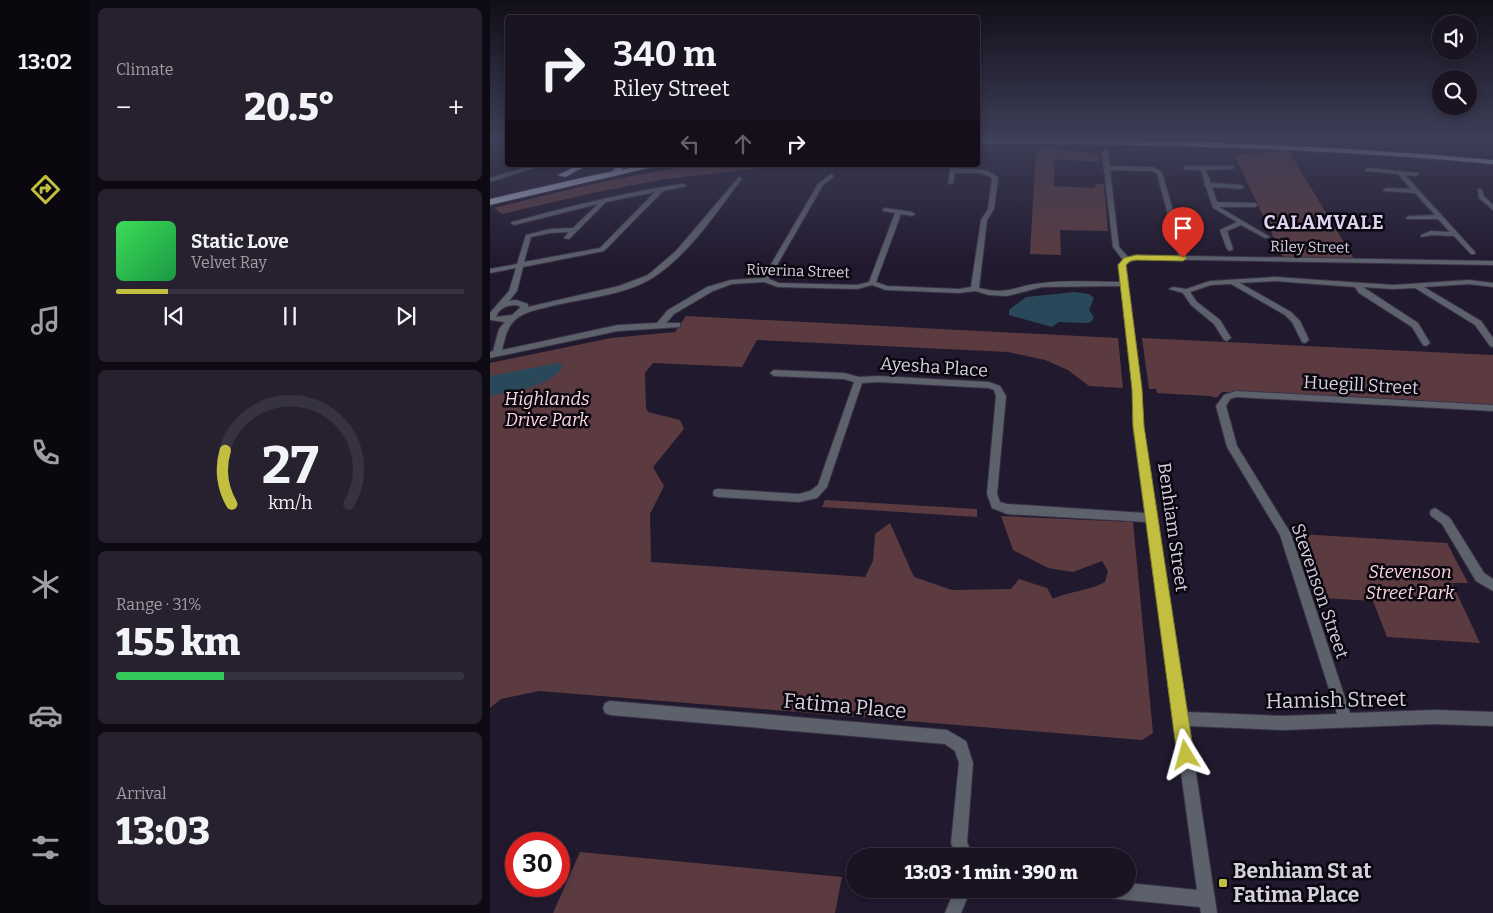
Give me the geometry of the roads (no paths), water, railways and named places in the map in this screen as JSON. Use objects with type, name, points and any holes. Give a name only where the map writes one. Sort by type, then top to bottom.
[{"type":"highway","points":[[490,193],[544,180]]},
{"type":"highway","points":[[490,202],[569,180]]},
{"type":"street","points":[[494,314],[520,306],[544,304],[618,289],[638,283],[659,272],[674,258],[739,180]]},
{"type":"street","points":[[765,280],[821,184],[826,180]]},
{"type":"street","points":[[975,288],[984,220],[991,208],[995,180]]},
{"type":"street","points":[[1108,180],[1116,247],[1127,260]]},
{"type":"street","points":[[1162,180],[1183,258]]},
{"type":"street","points":[[1207,180],[1207,186],[1216,208],[1267,237]]},
{"type":"street","points":[[1406,180],[1438,217],[1473,253]]},
{"type":"street","points":[[507,219],[517,224],[604,201],[683,186]]},
{"type":"street","points":[[1207,186],[1241,187]]},
{"type":"street","points":[[490,271],[602,250],[661,189]]},
{"type":"street","points":[[1386,190],[1416,191]]},
{"type":"street","points":[[1480,190],[1481,197],[1493,208]]},
{"type":"street","points":[[567,238],[604,201]]},
{"type":"street","points":[[1214,204],[1255,205]]},
{"type":"street","points":[[885,210],[912,214]]},
{"type":"street","points":[[872,283],[899,212]]},
{"type":"street","points":[[1232,217],[1248,218]]},
{"type":"street","points":[[1409,218],[1438,217]]},
{"type":"street","points":[[1230,249],[1223,230],[1241,223]]},
{"type":"street","points":[[494,314],[513,291],[528,236],[550,230],[575,230]]},
{"type":"street","points":[[1423,236],[1431,233],[1456,234]]},
{"type":"street","name":"Riley Street","points":[[1127,260],[1136,257],[1493,263]]},
{"type":"street","name":"Benhiam Street","points":[[1127,260],[1122,265],[1137,389],[1138,426],[1208,906]]},
{"type":"street","points":[[1173,289],[1186,291],[1210,282],[1275,279],[1358,286],[1417,286],[1469,282],[1493,286]]},
{"type":"street","name":"Riverina Street","points":[[660,325],[670,312],[721,284],[765,280],[778,285],[857,287],[872,283],[886,288],[959,292],[975,288],[989,293],[1007,294],[1042,285],[1125,284]]},
{"type":"street","points":[[1232,281],[1243,291],[1285,312],[1294,320],[1306,340]]},
{"type":"street","points":[[1358,286],[1362,291],[1415,325],[1426,343]]},
{"type":"street","points":[[1417,286],[1478,323],[1493,344]]},
{"type":"street","points":[[513,291],[520,306]]},
{"type":"street","points":[[1186,291],[1192,302],[1217,322],[1227,338]]},
{"type":"street","points":[[494,355],[504,329],[520,306]]},
{"type":"street","points":[[494,314],[512,318]]},
{"type":"street","points":[[494,314],[504,329]]},
{"type":"street","points":[[494,355],[618,328],[677,325]]},
{"type":"street","name":"Ayesha Place","points":[[774,373],[844,376],[858,380],[878,379],[989,385],[997,388],[1001,396],[992,494],[996,505],[1007,509],[1152,518]]},
{"type":"street","points":[[718,493],[799,498],[812,495],[822,487],[858,380]]},
{"type":"street","name":"Huegill Street","points":[[1227,397],[1236,394],[1493,408]]},
{"type":"street","name":"Stevenson Street","points":[[1227,397],[1221,406],[1232,447],[1285,534],[1346,722]]},
{"type":"street","points":[[1435,513],[1446,522],[1480,577],[1493,585]]},
{"type":"street","name":"Fatima Place","points":[[610,708],[947,737],[962,746],[966,763],[959,843],[961,848]]},
{"type":"street","name":"Hamish Street","points":[[1180,719],[1283,723],[1435,717],[1493,719]]},
{"type":"street","points":[[1136,895],[1208,906]]},
{"type":"street","points":[[953,913],[960,898]]},
{"type":"water","points":[[1075,292],[1089,294],[1094,298],[1089,310],[1094,317],[1088,323],[1059,322],[1052,327],[1009,315],[1009,310],[1026,297]]},
{"type":"water","points":[[558,363],[562,364],[562,368],[555,375],[538,385],[490,396],[490,376]]},
{"type":"place","name":"Benhiam St at Fatima Place","points":[[1223,883]]},
{"type":"district","name":"CALAMVALE","points":[[1324,222]]},
{"type":"park label","name":"Highlands Drive Park","points":[[547,409]]},
{"type":"park label","name":"Stevenson Street Park","points":[[1410,582]]}]
